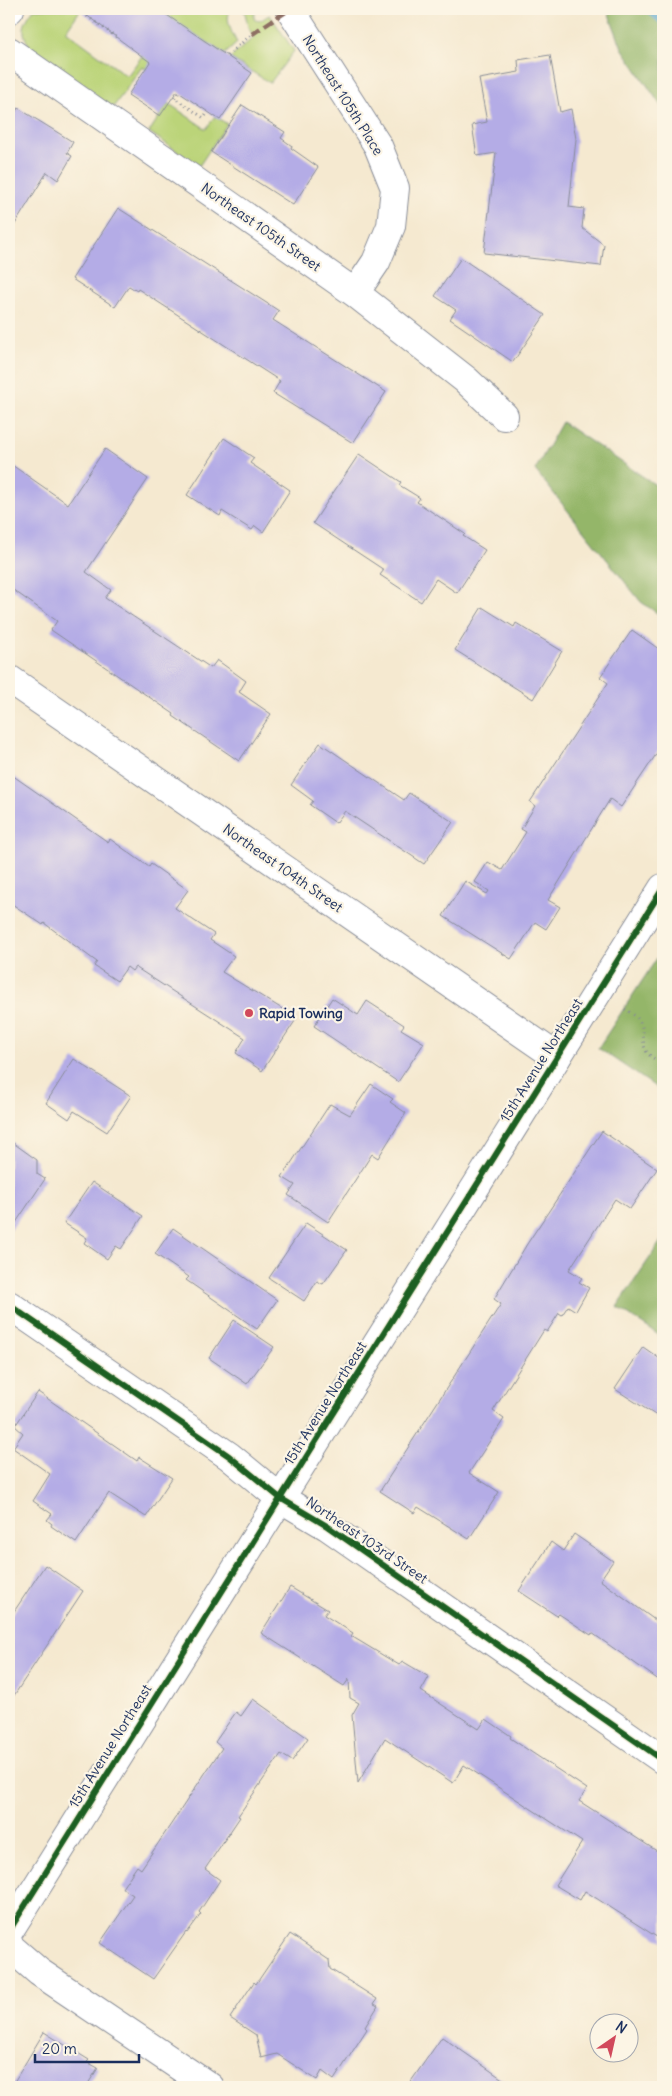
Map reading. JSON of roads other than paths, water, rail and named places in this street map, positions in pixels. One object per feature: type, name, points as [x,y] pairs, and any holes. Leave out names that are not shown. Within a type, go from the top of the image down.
[{"type":"street","name":"Northeast 105th Place","points":[[290,9],[378,146],[395,188],[391,226],[376,262],[355,293]]},
{"type":"street","name":"Northeast 105th Street","points":[[9,51],[355,293],[466,380],[504,416]]},
{"type":"street","name":"Northeast 104th Street","points":[[9,679],[558,1057]]},
{"type":"street","name":"15th Avenue Northeast","points":[[9,1931],[663,888]]},
{"type":"street","name":"Northeast 103rd Street","points":[[9,1305],[229,1456],[280,1498],[327,1526],[663,1760]]},
{"type":"street","points":[[9,1946],[40,1972],[210,2087]]},
{"type":"waterway","points":[[650,9],[663,20]]},
{"type":"place","name":"Rapid Towing","points":[[249,1013]]}]
